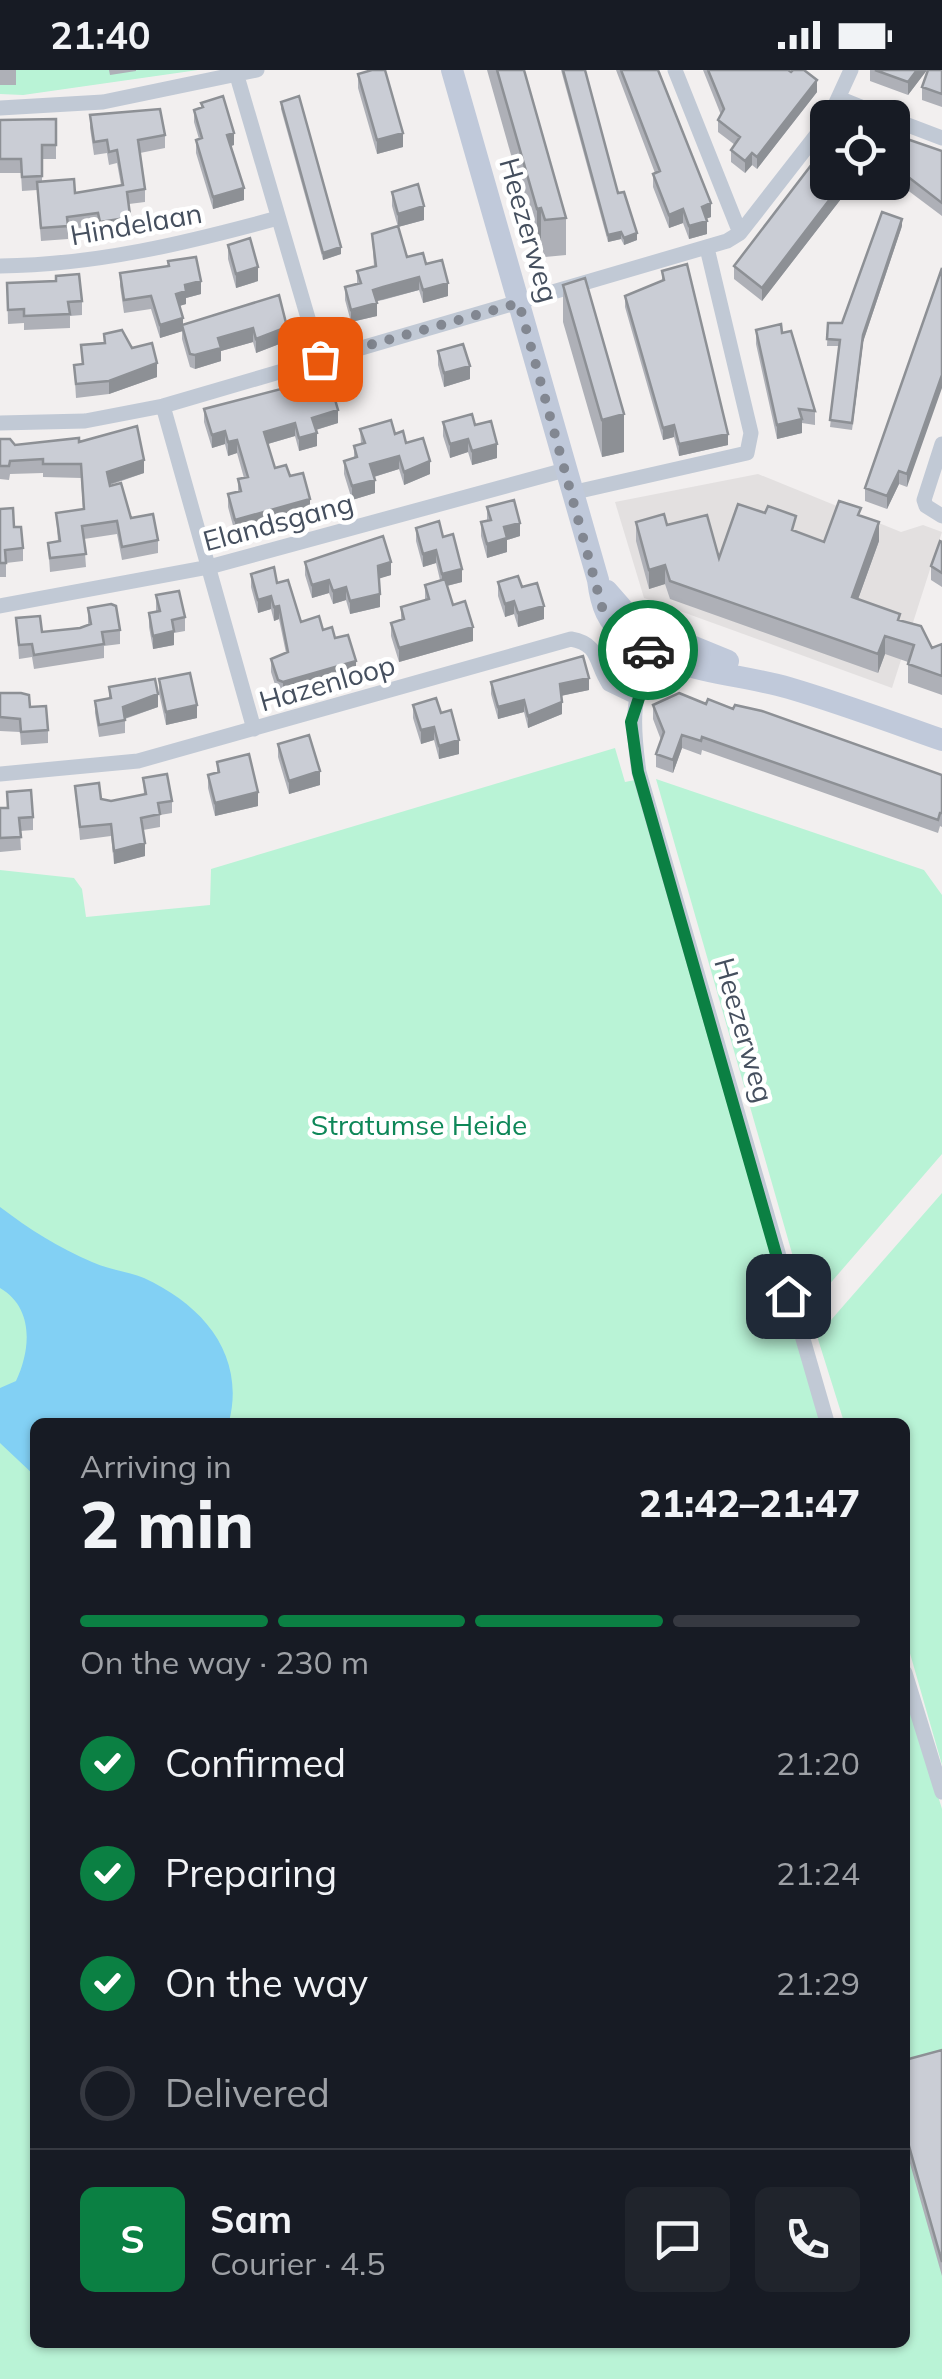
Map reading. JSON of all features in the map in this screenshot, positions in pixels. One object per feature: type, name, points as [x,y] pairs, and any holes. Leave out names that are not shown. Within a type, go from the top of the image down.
[{"type":"street","points":[[0,108],[104,102],[257,70]]},
{"type":"street","name":"Heezerweg","points":[[452,70],[598,580],[659,645],[636,697],[631,722],[638,772],[826,1418]]},
{"type":"street","points":[[676,70],[740,232]]},
{"type":"street","points":[[841,100],[851,70]]},
{"type":"street","points":[[237,76],[320,359]]},
{"type":"street","points":[[910,126],[942,138]]},
{"type":"street","points":[[0,423],[86,420],[163,406],[707,248],[740,232],[810,142]]},
{"type":"street","name":"Hindelaan","points":[[0,266],[102,260],[278,218]]},
{"type":"street","name":"Elandsgang","points":[[0,606],[210,567],[568,482],[747,453],[750,432],[707,248]]},
{"type":"street","points":[[163,406],[254,729]]},
{"type":"street","points":[[942,444],[927,485],[926,506],[942,516]]},
{"type":"street","name":"Hazenloop","points":[[0,774],[138,761],[571,639],[586,642],[609,684],[636,697]]},
{"type":"street","points":[[659,645],[757,672],[785,687],[942,740]]},
{"type":"street","points":[[910,1689],[942,1792]]},
{"type":"shaded area","points":[[758,474],[901,532],[923,525],[942,532],[892,688],[644,598],[615,502]]},
{"type":"green space","points":[[0,70],[198,70],[23,95],[0,94]]},
{"type":"green space","name":"Stratumse Heide","points":[[615,748],[625,782],[635,780],[823,1418],[30,1418],[30,2348],[910,2348],[910,1704],[942,1809],[942,2379],[0,2379],[0,870],[74,878],[82,889],[86,917],[210,905],[211,869]]},
{"type":"green space","points":[[656,779],[924,870],[942,895],[942,1154],[808,1309]]},
{"type":"green space","points":[[942,1193],[942,1765],[910,1653],[910,1418],[843,1418],[817,1336]]},
{"type":"water","points":[[0,1207],[68,1251],[98,1265],[144,1278],[185,1302],[215,1335],[225,1354],[233,1398],[230,1418],[30,1418],[30,1471],[0,1443],[0,1388],[16,1381],[25,1356],[26,1330],[19,1306],[0,1288]]},
{"type":"building","points":[[385,70],[403,133],[377,140],[358,74]]},
{"type":"building","points":[[497,70],[524,70],[566,218],[545,220],[541,208],[537,209]]},
{"type":"building","points":[[563,70],[585,70],[618,193],[624,192],[637,233],[624,238],[621,232],[608,235]]},
{"type":"building","points":[[621,70],[658,70],[711,203],[702,207],[707,221],[689,226],[683,209],[669,215],[653,174],[660,171]]},
{"type":"building","points":[[708,70],[804,70],[817,80],[757,157],[752,153],[745,161],[731,150],[740,137],[718,120],[724,109]]},
{"type":"building","points":[[875,70],[917,70],[908,82]]},
{"type":"building","points":[[928,70],[942,70],[942,94],[922,87]]},
{"type":"building","points":[[223,96],[234,133],[227,135],[244,188],[213,197],[196,140],[202,138],[194,110],[203,107],[201,103]]},
{"type":"building","points":[[299,96],[341,247],[323,253],[281,102]]},
{"type":"building","points":[[160,109],[165,135],[138,140],[145,189],[127,192],[130,215],[100,222],[98,213],[67,217],[68,226],[41,228],[37,182],[74,179],[75,193],[123,185],[117,150],[109,152],[107,140],[94,142],[90,115]]},
{"type":"building","points":[[56,119],[56,145],[42,145],[42,176],[22,177],[21,159],[0,159],[0,120]]},
{"type":"building","points":[[910,140],[942,151],[942,203],[910,178]]},
{"type":"building","points":[[810,167],[810,200],[829,200],[762,288],[734,266]]},
{"type":"building","points":[[418,184],[424,206],[398,214],[392,192]]},
{"type":"building","points":[[882,212],[902,219],[863,335],[852,423],[830,420],[840,340],[827,339],[828,323],[842,323]]},
{"type":"building","points":[[398,226],[407,257],[423,253],[426,264],[442,260],[448,283],[423,290],[419,277],[383,287],[373,290],[377,303],[351,310],[345,287],[361,283],[357,271],[376,266],[372,234]]},
{"type":"building","points":[[250,238],[258,267],[236,274],[228,245]]},
{"type":"building","points":[[196,257],[201,281],[185,285],[186,291],[176,294],[183,318],[160,325],[151,296],[124,300],[120,273],[169,266],[168,261]]},
{"type":"building","points":[[687,264],[728,434],[679,444],[674,425],[663,428],[625,296],[664,280],[662,271]]},
{"type":"building","points":[[942,268],[942,375],[907,474],[899,471],[887,496],[865,488]]},
{"type":"building","points":[[79,274],[82,301],[68,302],[70,314],[24,316],[24,309],[8,310],[7,283],[56,281],[56,276]]},
{"type":"building","points":[[585,278],[624,414],[602,420],[563,285]]},
{"type":"building","points":[[279,295],[287,327],[256,339],[253,328],[218,338],[221,348],[190,354],[182,325]]},
{"type":"building","points":[[781,324],[782,333],[791,331],[815,411],[799,409],[802,419],[777,425],[756,330]]},
{"type":"building","points":[[122,330],[132,348],[152,343],[157,363],[109,381],[76,384],[74,365],[83,364],[81,345],[105,343],[104,334]]},
{"type":"building","points":[[463,344],[470,366],[444,373],[438,351]]},
{"type":"building","points":[[358,369],[332,389],[338,410],[312,418],[317,433],[299,438],[295,423],[264,432],[275,468],[286,465],[290,476],[303,473],[310,499],[235,520],[228,494],[241,491],[238,479],[248,477],[237,440],[228,442],[225,431],[212,435],[204,409]]},
{"type":"building","points":[[472,414],[475,425],[491,421],[497,444],[472,451],[468,439],[450,444],[443,422]]},
{"type":"building","points":[[391,420],[395,434],[403,431],[406,443],[423,438],[430,461],[404,472],[399,456],[370,464],[375,480],[352,486],[344,461],[357,457],[354,446],[365,443],[360,429]]},
{"type":"building","points":[[137,426],[144,460],[107,472],[110,486],[121,483],[131,518],[153,514],[158,540],[122,547],[117,521],[82,526],[86,554],[50,558],[48,543],[60,541],[56,513],[84,509],[81,464],[43,464],[43,459],[10,461],[9,466],[0,466],[0,439],[10,439],[15,445],[79,438],[79,442]]},
{"type":"building","points":[[514,500],[520,523],[504,527],[507,538],[487,544],[481,522],[491,520],[487,507]]},
{"type":"building","points":[[839,501],[861,508],[858,515],[879,522],[852,597],[900,614],[898,620],[921,626],[932,648],[942,644],[942,676],[908,664],[914,645],[885,636],[878,654],[670,581],[665,565],[649,570],[636,522],[664,514],[667,525],[707,515],[719,558],[738,504],[765,513],[768,506],[796,516],[792,530],[824,542]]},
{"type":"building","points":[[13,508],[14,527],[21,527],[23,548],[5,550],[6,563],[0,563],[0,509]]},
{"type":"building","points":[[439,521],[443,537],[453,534],[462,569],[442,574],[436,550],[423,554],[416,528]]},
{"type":"building","points":[[383,536],[391,562],[378,566],[380,594],[350,601],[346,587],[333,591],[329,580],[312,585],[305,562]]},
{"type":"building","points":[[942,542],[942,573],[931,566]]},
{"type":"building","points":[[274,567],[277,583],[288,580],[301,622],[319,616],[323,630],[332,627],[335,638],[348,635],[356,661],[283,682],[278,680],[271,659],[288,652],[279,606],[274,607],[271,596],[258,600],[251,574]]},
{"type":"building","points":[[518,576],[522,587],[537,583],[544,606],[518,613],[514,601],[505,604],[498,582]]},
{"type":"building","points":[[445,579],[453,605],[465,601],[473,627],[399,648],[391,623],[404,619],[401,607],[429,599],[425,585]]},
{"type":"building","points":[[179,591],[185,617],[172,620],[174,631],[153,636],[149,613],[160,611],[156,595]]},
{"type":"building","points":[[116,606],[120,630],[102,632],[104,644],[34,655],[32,644],[19,645],[16,618],[40,616],[42,632],[80,628],[91,624],[88,608]]},
{"type":"building","points":[[583,656],[589,678],[560,684],[562,702],[528,716],[524,700],[498,707],[491,682]]},
{"type":"building","points":[[190,673],[197,705],[166,712],[159,679]]},
{"type":"building","points":[[155,679],[158,694],[123,707],[125,720],[99,725],[95,701],[111,698],[109,687]]},
{"type":"building","points":[[0,693],[29,695],[30,707],[46,706],[48,730],[21,732],[20,719],[0,717]]},
{"type":"building","points":[[679,693],[706,704],[708,699],[733,709],[735,705],[762,711],[942,775],[942,813],[938,820],[702,737],[701,741],[682,735],[673,760],[656,754],[664,732],[653,705]]},
{"type":"building","points":[[436,698],[441,713],[451,710],[459,740],[439,746],[434,727],[421,730],[413,705]]},
{"type":"building","points":[[309,735],[320,771],[289,781],[278,744]]},
{"type":"building","points":[[249,754],[258,792],[215,803],[208,775],[219,772],[217,762]]},
{"type":"building","points":[[167,774],[172,801],[158,803],[160,814],[141,818],[145,843],[114,851],[111,824],[80,827],[75,786],[99,783],[101,799],[111,801],[146,794],[143,778]]},
{"type":"building","points":[[31,790],[33,817],[19,818],[21,837],[0,838],[0,808],[8,808],[7,792]]},
{"type":"building","points":[[942,2050],[942,2262],[910,2150],[910,2059]]},
{"type":"way so far","points":[[320,359],[519,303],[598,580],[602,607],[620,632],[648,650]]},
{"type":"route","points":[[648,650],[654,653],[644,672],[631,722],[638,772],[788,1296]]}]
